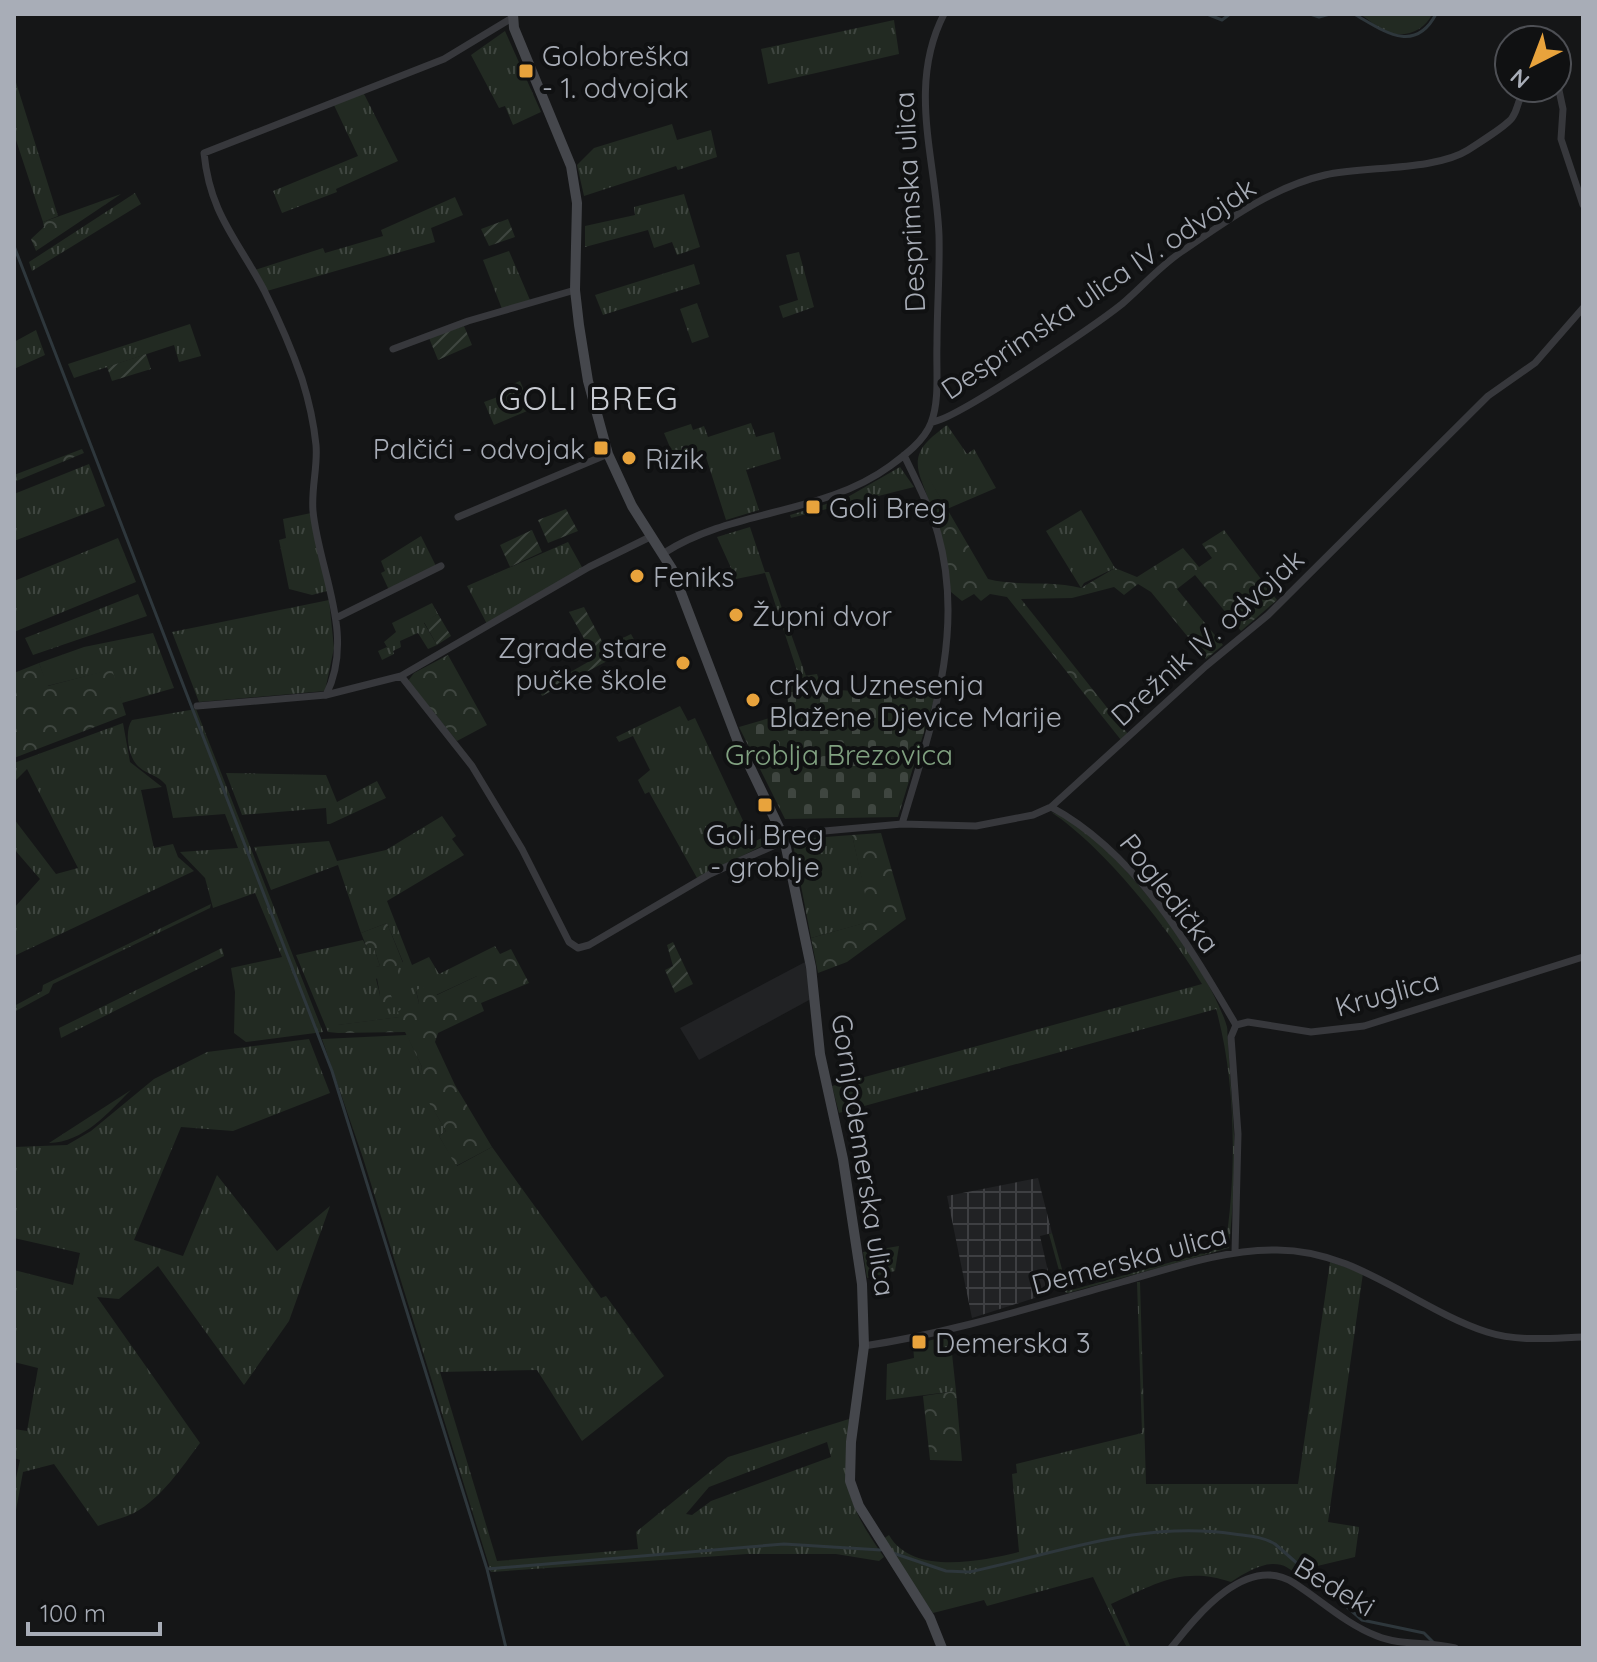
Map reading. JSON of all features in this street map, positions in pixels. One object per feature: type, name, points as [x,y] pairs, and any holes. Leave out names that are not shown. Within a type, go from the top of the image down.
[{"type":"street","name":"Desprimska ulica","points":[[932,422],[939,234],[923,103],[933,43],[944,14]]},
{"type":"street","points":[[326,695],[336,669],[336,618],[313,512],[316,445],[302,381],[265,293],[216,211],[207,182],[204,153],[444,59],[513,16]]},
{"type":"street","name":"Gornjodemerska ulica","points":[[513,16],[571,166],[577,203],[575,290],[584,359],[608,454],[626,495],[664,553],[738,742],[784,838],[811,967],[820,1054],[858,1248],[864,1346],[851,1442],[850,1481],[859,1506],[888,1557],[930,1618],[942,1648]]},
{"type":"street","name":"Desprimska ulica IV. odvojak","points":[[932,422],[956,414],[1075,337],[1123,303],[1149,275],[1173,257],[1283,189],[1333,173],[1444,158],[1474,146],[1511,120],[1516,104]]},
{"type":"street","points":[[1562,104],[1561,139],[1583,205]]},
{"type":"street","points":[[393,349],[468,321],[575,290]]},
{"type":"street","name":"Drežnik IV. odvojak","points":[[401,676],[472,766],[574,946],[589,945],[692,884],[784,838],[802,833],[902,824],[1004,822],[1051,807],[1206,666],[1268,615],[1488,396],[1535,363],[1583,308]]},
{"type":"street","points":[[664,553],[691,537],[841,493],[870,479],[904,455],[924,436],[932,422]]},
{"type":"street","points":[[458,517],[608,454]]},
{"type":"street","points":[[902,824],[939,700],[948,640],[946,578],[940,545],[924,497],[904,455]]},
{"type":"street","points":[[197,706],[326,695],[401,676],[589,567],[652,536]]},
{"type":"street","points":[[336,618],[441,566]]},
{"type":"street","name":"Pogledička","points":[[1051,807],[1097,837],[1133,875],[1188,946],[1236,1025]]},
{"type":"street","name":"Kruglica","points":[[1236,1025],[1248,1022],[1311,1032],[1364,1026],[1583,957]]},
{"type":"street","points":[[1235,1252],[1238,1134],[1231,1046],[1236,1025]]},
{"type":"street","name":"Demerska ulica","points":[[864,1346],[940,1332],[1235,1252],[1297,1252],[1367,1270],[1455,1319],[1511,1338],[1583,1337]]},
{"type":"street","name":"Bedeki","points":[[1171,1648],[1232,1587],[1259,1574],[1292,1582],[1347,1621],[1380,1637],[1455,1648]]},
{"type":"shaded area","points":[[805,962],[811,999],[699,1060],[680,1028]]},
{"type":"shaded area","points":[[1038,1178],[1052,1233],[1040,1236],[1050,1280],[1047,1294],[972,1318],[947,1196]]},
{"type":"green space","points":[[1359,14],[1432,14],[1417,30],[1395,34]]},
{"type":"green space","points":[[894,20],[899,54],[768,84],[761,49]]},
{"type":"green space","points":[[505,31],[541,112],[513,125],[505,106],[499,108],[471,55]]},
{"type":"green space","points":[[14,76],[58,216],[43,222],[14,134]]},
{"type":"green space","points":[[363,92],[398,161],[336,189],[337,192],[282,213],[273,191],[358,156],[333,103]]},
{"type":"green space","points":[[672,124],[677,140],[711,130],[717,157],[678,170],[676,166],[584,196],[577,165],[594,148]]},
{"type":"green space","points":[[135,193],[141,204],[32,271],[29,262]]},
{"type":"green space","points":[[121,194],[36,251],[31,239],[44,227],[43,222]]},
{"type":"green space","points":[[684,194],[700,247],[677,255],[672,242],[654,248],[648,230],[585,247],[585,226],[635,215],[634,207]]},
{"type":"green space","points":[[455,197],[463,215],[431,228],[435,242],[267,291],[255,270],[323,248],[325,253],[383,236],[381,230]]},
{"type":"green space","points":[[508,219],[515,237],[489,246],[481,229]]},
{"type":"green space","points":[[509,251],[530,300],[502,309],[483,260]]},
{"type":"green space","points":[[799,252],[814,307],[783,318],[779,306],[798,300],[786,255]]},
{"type":"green space","points":[[694,264],[700,284],[603,315],[595,295]]},
{"type":"green space","points":[[697,303],[709,337],[692,343],[680,309]]},
{"type":"green space","points":[[190,324],[201,356],[179,362],[174,345],[74,378],[68,364]]},
{"type":"green space","points":[[464,326],[472,345],[438,360],[429,338]]},
{"type":"green space","points":[[36,330],[45,355],[14,369],[14,342]]},
{"type":"green space","points":[[146,354],[151,369],[112,381],[107,367]]},
{"type":"green space","points":[[520,381],[532,409],[494,425],[484,402],[503,395],[501,389]]},
{"type":"green space","points":[[751,423],[756,437],[774,432],[781,459],[746,470],[759,510],[726,520],[705,454],[677,464],[664,433],[691,424],[693,430],[704,426],[708,437]]},
{"type":"green space","points":[[947,425],[967,454],[974,449],[996,488],[947,509],[929,479],[922,482],[918,463],[926,443]]},
{"type":"green space","points":[[82,449],[84,453],[14,482],[14,475]]},
{"type":"green space","points":[[89,464],[105,506],[14,541],[14,494]]},
{"type":"green space","points":[[900,467],[914,487],[791,518],[790,515],[846,498]]},
{"type":"green space","points":[[929,478],[988,579],[1081,588],[1115,568],[1137,577],[1183,548],[1199,567],[1212,558],[1202,544],[1224,530],[1277,600],[1241,631],[1195,575],[1177,589],[1223,645],[1206,659],[1151,592],[1138,584],[1124,595],[1114,587],[1072,598],[1021,599],[1128,734],[1121,740],[1007,597],[990,594],[981,601],[974,594],[962,601],[951,592],[940,531],[922,482]]},
{"type":"green space","points":[[566,509],[578,531],[548,543],[538,520]]},
{"type":"green space","points":[[1081,510],[1115,568],[1084,583],[1081,588],[1046,531]]},
{"type":"green space","points":[[311,513],[327,591],[312,595],[289,589],[279,540],[286,538],[283,519]]},
{"type":"green space","points":[[750,527],[806,676],[799,677],[765,573],[736,579],[717,537]]},
{"type":"green space","points":[[532,530],[542,552],[510,567],[500,545]]},
{"type":"green space","points":[[421,536],[436,566],[389,590],[381,573],[385,571],[381,561]]},
{"type":"green space","points":[[118,538],[136,582],[14,632],[14,581]]},
{"type":"green space","points":[[568,542],[583,569],[487,624],[467,586]]},
{"type":"green space","points":[[138,594],[147,616],[33,655],[25,638]]},
{"type":"green space","points":[[329,600],[334,648],[325,691],[199,702],[172,632]]},
{"type":"green space","points":[[432,603],[438,614],[424,623],[437,645],[428,649],[418,633],[400,641],[401,647],[382,660],[378,651],[387,647],[384,642],[396,632],[392,623]]},
{"type":"green space","points":[[584,607],[605,647],[631,634],[637,645],[542,696],[539,690],[595,658],[569,612]]},
{"type":"green space","points":[[438,614],[451,636],[437,645],[424,622]]},
{"type":"green space","points":[[153,633],[174,688],[122,703],[111,670],[47,686],[39,663],[84,647]]},
{"type":"green space","points":[[448,655],[487,725],[457,741],[408,681],[414,673]]},
{"type":"green space","points":[[39,663],[48,686],[112,669],[126,715],[14,758],[14,673]]},
{"type":"green space","name":"Groblja Brezovica","points":[[817,674],[822,689],[935,696],[898,817],[785,819],[739,727],[790,712],[783,679]]},
{"type":"green space","points":[[680,706],[688,721],[695,718],[753,842],[774,833],[776,839],[697,878],[649,792],[645,794],[638,780],[650,770],[633,736],[619,742],[616,737]]},
{"type":"green space","points":[[196,709],[323,1032],[246,1042],[234,1033],[235,992],[231,968],[282,957],[255,893],[213,908],[205,878],[180,852],[238,848],[225,814],[173,818],[166,785],[135,763],[128,744],[132,720]]},
{"type":"green space","points":[[123,723],[130,762],[162,787],[141,790],[154,848],[173,844],[178,857],[194,871],[14,956],[14,908],[40,879],[14,849],[14,819],[56,874],[78,868],[27,769],[14,782],[14,763]]},
{"type":"green space","points":[[226,773],[326,775],[337,802],[377,781],[386,798],[330,824],[327,824],[326,808],[242,815]]},
{"type":"green space","points":[[1051,812],[1075,824],[1128,873],[1180,938],[1217,1002],[1227,1027],[1236,1167],[1229,1248],[1068,1293],[1065,1292],[1049,1234],[1052,1233],[1068,1291],[1225,1247],[1233,1159],[1231,1097],[1216,1009],[839,1113],[832,1086],[1202,984],[1154,915],[1114,868]]},
{"type":"green space","points":[[442,816],[456,836],[452,839],[464,855],[387,901],[412,965],[429,957],[439,974],[477,955],[477,976],[436,995],[416,991],[419,1003],[400,1017],[338,1025],[338,1033],[328,1032],[296,955],[363,940],[367,948],[374,948],[380,966],[376,967],[379,977],[376,979],[380,995],[371,1012],[396,966],[403,962],[387,923],[361,933],[338,865],[271,890],[254,847],[329,841],[337,861],[386,850]]},
{"type":"green space","points":[[881,833],[906,919],[847,962],[818,973],[811,938],[871,921],[852,835]]},
{"type":"green space","points":[[852,835],[872,921],[811,938],[793,844],[799,839]]},
{"type":"green space","points":[[211,904],[210,908],[53,984],[49,993],[14,1012],[14,1006],[42,991],[43,985]]},
{"type":"green space","points":[[387,923],[403,963],[396,966],[401,981],[387,986],[396,1007],[371,1012],[369,1007],[380,995],[375,967],[380,966],[374,948],[367,948],[361,933]]},
{"type":"green space","points":[[673,942],[693,984],[675,993],[665,970],[673,966],[667,945]]},
{"type":"green space","points":[[495,946],[500,954],[511,949],[529,983],[481,1003],[484,1011],[438,1033],[435,1042],[455,1085],[492,1147],[456,1166],[439,1136],[446,1131],[418,1084],[422,1067],[405,1032],[338,1033],[337,1025],[399,1017],[398,1011],[419,1003],[416,990],[432,984],[437,995],[477,976],[477,955]]},
{"type":"green space","points":[[222,948],[224,956],[61,1038],[59,1028]]},
{"type":"green space","points":[[407,1035],[422,1067],[419,1084],[446,1131],[439,1136],[457,1166],[492,1147],[601,1298],[606,1296],[664,1376],[582,1441],[537,1370],[440,1372],[497,1561],[638,1549],[636,1532],[728,1457],[849,1419],[846,1461],[850,1492],[861,1521],[884,1557],[879,1561],[836,1554],[747,1554],[491,1572],[363,1158],[322,1039]],"holes":[[[827,1442],[831,1457],[711,1501],[692,1515],[686,1514],[709,1487]]]},
{"type":"green space","points":[[309,1039],[330,1093],[233,1131],[181,1127],[134,1240],[183,1256],[217,1175],[277,1251],[330,1206],[289,1321],[244,1385],[158,1266],[119,1299],[97,1297],[200,1443],[154,1499],[134,1513],[98,1526],[54,1464],[23,1472],[14,1521],[14,1487],[20,1460],[14,1458],[14,1429],[27,1431],[38,1368],[14,1362],[14,1270],[73,1285],[80,1253],[14,1238],[14,1147],[67,1145],[91,1131],[154,1079],[207,1052]]},
{"type":"green space","points":[[131,1090],[84,1132],[73,1138],[49,1143]]},
{"type":"green space","points":[[899,1246],[895,1271],[867,1278],[863,1252]]},
{"type":"green space","points":[[1330,1262],[1363,1273],[1328,1522],[1359,1527],[1355,1557],[1313,1567],[1299,1579],[1292,1571],[1276,1564],[1258,1567],[1231,1582],[1198,1576],[1156,1584],[1111,1604],[1131,1648],[1127,1648],[1093,1577],[987,1606],[984,1600],[933,1613],[883,1539],[889,1535],[900,1548],[930,1561],[968,1561],[1019,1552],[1012,1474],[1017,1473],[1016,1464],[1142,1433],[1137,1282],[1140,1282],[1146,1484],[1298,1484]]},
{"type":"green space","points":[[950,1335],[956,1391],[886,1400],[887,1364],[914,1358],[913,1345]]},
{"type":"green space","points":[[956,1391],[962,1461],[930,1460],[923,1396]]},
{"type":"waterway","points":[[1207,14],[1222,20],[1230,14]]},
{"type":"waterway","points":[[1310,14],[1319,17],[1330,14]]},
{"type":"waterway","points":[[1354,14],[1386,32],[1408,36],[1418,34],[1427,27],[1436,14]]},
{"type":"waterway","points":[[14,246],[332,1071],[487,1569],[506,1648]]},
{"type":"waterway","points":[[893,1553],[946,1571],[969,1572],[1133,1535],[1200,1531],[1255,1537],[1275,1544],[1362,1620],[1424,1633],[1433,1642]]},
{"type":"waterway","points":[[487,1569],[784,1544],[881,1550]]},
{"type":"place","name":"Golobreška - 1. odvojak","points":[[526,71]]},
{"type":"place","name":"Palčići - odvojak","points":[[601,448]]},
{"type":"place","name":"Rizik","points":[[629,458]]},
{"type":"place","name":"Goli Breg","points":[[813,507]]},
{"type":"place","name":"Feniks","points":[[637,576]]},
{"type":"place","name":"Župni dvor","points":[[736,615]]},
{"type":"place","name":"Zgrade stare pučke škole","points":[[683,663]]},
{"type":"place","name":"crkva Uznesenja Blažene Djevice Marije","points":[[753,700]]},
{"type":"place","name":"Goli Breg - groblje","points":[[765,805]]},
{"type":"place","name":"Demerska 3","points":[[919,1342]]},
{"type":"district","name":"GOLI BREG","points":[[589,398]]}]
